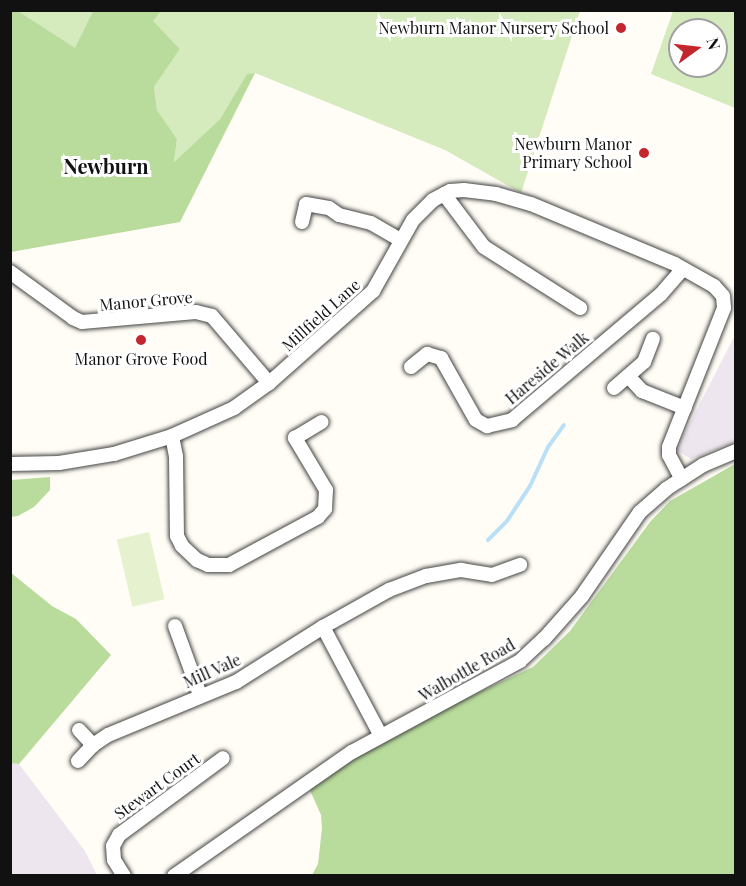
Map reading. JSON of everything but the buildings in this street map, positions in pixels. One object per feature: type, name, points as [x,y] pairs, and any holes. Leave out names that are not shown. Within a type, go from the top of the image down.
[{"type":"street","points":[[580,308],[484,247],[444,194],[464,190],[496,194],[531,204],[682,268],[714,286],[723,296],[724,308],[669,447],[669,455],[682,479]]},
{"type":"street","name":"Millfield Lane","points":[[10,464],[88,459],[172,436],[234,408],[268,383],[373,291],[413,220],[444,194]]},
{"type":"street","points":[[302,222],[306,204],[329,208],[339,215],[370,223],[400,240]]},
{"type":"street","name":"Hareside Walk","points":[[411,366],[427,354],[441,358],[476,420],[487,426],[512,420],[661,294],[682,268]]},
{"type":"street","name":"Manor Grove","points":[[10,272],[73,318],[82,322],[196,312],[212,316],[268,383]]},
{"type":"street","points":[[614,388],[644,362],[654,339]]},
{"type":"street","points":[[628,376],[642,391],[685,408]]},
{"type":"street","points":[[172,436],[176,456],[177,536],[182,546],[197,560],[208,565],[229,565],[318,517],[325,509],[326,490],[295,438],[322,422]]},
{"type":"street","name":"Walbottle Road","points":[[174,876],[343,758],[531,652],[582,596],[640,512],[703,465],[735,451]]},
{"type":"street","name":"Mill Vale","points":[[78,761],[93,745],[108,735],[236,682],[323,627],[389,590],[426,576],[461,570],[492,574],[520,565]]},
{"type":"street","points":[[176,626],[200,695]]},
{"type":"street","points":[[323,627],[381,736]]},
{"type":"street","points":[[79,730],[93,745]]},
{"type":"street","name":"Stewart Court","points":[[124,876],[114,860],[113,846],[118,835],[223,758]]},
{"type":"shaded area","points":[[735,335],[735,442],[691,459],[676,450]]},
{"type":"shaded area","points":[[10,763],[19,764],[85,851],[97,875],[11,875]]},
{"type":"green space","points":[[11,10],[18,11],[75,48],[93,11],[161,11],[153,21],[180,49],[154,87],[157,110],[177,139],[174,162],[220,119],[247,74],[255,73],[180,222],[11,252]]},
{"type":"green space","points":[[161,10],[580,11],[521,193],[445,150],[255,73],[247,75],[220,119],[174,162],[177,139],[157,110],[154,87],[180,49],[152,21]]},
{"type":"green space","points":[[18,11],[93,11],[75,49]]},
{"type":"green space","points":[[673,11],[735,11],[735,108],[651,74],[668,25],[668,78],[728,78],[728,18],[671,18]]},
{"type":"green space","points":[[735,464],[735,875],[312,875],[318,864],[322,828],[321,815],[309,788],[407,726],[533,667],[570,631],[650,522],[670,501]]},
{"type":"green space","points":[[50,477],[50,490],[34,507],[18,516],[11,517],[11,480]]},
{"type":"green space","points":[[149,532],[165,599],[132,607],[117,539]]},
{"type":"green space","points":[[10,572],[52,606],[76,619],[111,655],[19,764],[10,763]]},
{"type":"waterway","points":[[488,540],[507,521],[530,486],[548,447],[564,425]]},
{"type":"place","name":"Newburn Manor Nursery School","points":[[621,28]]},
{"type":"place","name":"Newburn Manor Primary School","points":[[644,153]]},
{"type":"place","name":"Manor Grove Food","points":[[141,340]]},
{"type":"district","name":"Newburn","points":[[106,165]]}]
